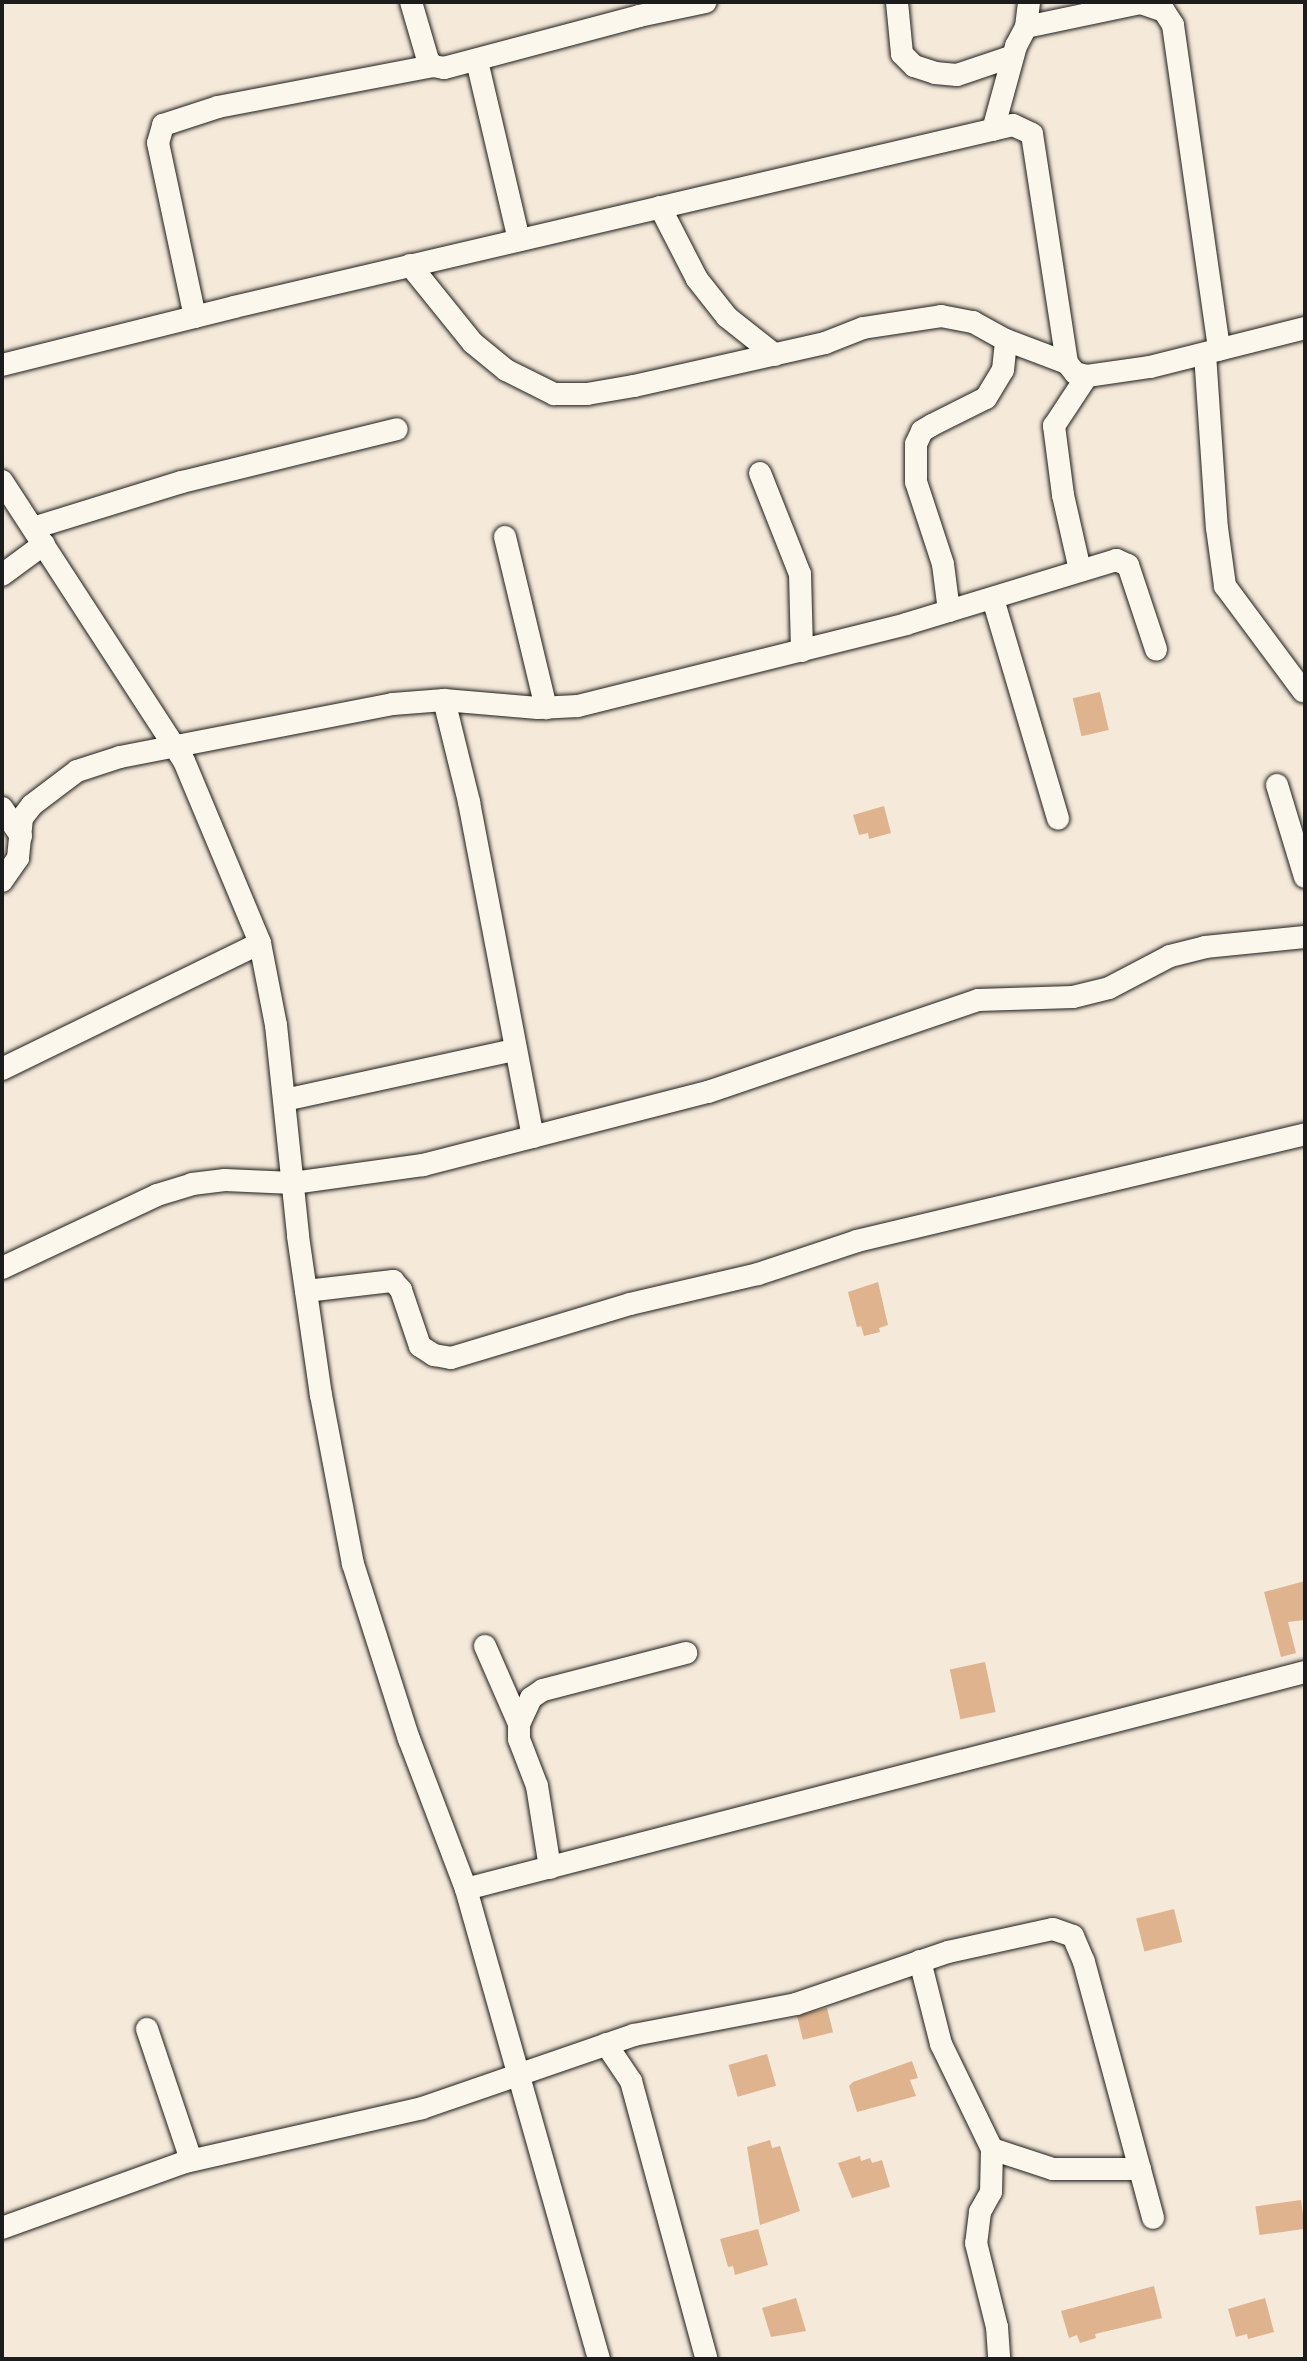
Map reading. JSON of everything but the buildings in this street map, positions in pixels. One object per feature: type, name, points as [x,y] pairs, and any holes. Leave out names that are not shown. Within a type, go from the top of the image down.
[{"type":"street","points":[[411,2],[428,60],[433,66]]},
{"type":"street","points":[[195,317],[158,143],[163,125],[218,107],[433,66],[444,68],[477,61],[510,49],[706,2]]},
{"type":"street","points":[[897,2],[902,54],[914,66],[935,73],[957,75],[1013,56]]},
{"type":"street","points":[[993,130],[1013,56],[1026,27],[1029,2]]},
{"type":"street","points":[[1026,27],[1141,3],[1164,11],[1173,25],[1212,352],[1217,528],[1225,586],[1303,691]]},
{"type":"street","points":[[477,61],[519,240]]},
{"type":"street","points":[[2,365],[410,265],[1013,125],[1032,134],[1067,363],[1075,373],[1087,376],[1150,367],[1305,328]]},
{"type":"street","points":[[660,207],[697,279],[727,317],[775,355]]},
{"type":"street","points":[[410,265],[473,343],[506,370],[554,394],[603,392],[825,343],[863,328],[941,316],[973,322],[1006,340],[1067,363]]},
{"type":"street","points":[[949,611],[943,564],[916,482],[916,444],[922,431],[986,398],[1003,370],[1006,340]]},
{"type":"street","points":[[1080,570],[1063,495],[1054,426],[1087,376]]},
{"type":"street","points":[[2,575],[38,536],[182,482],[397,429]]},
{"type":"street","points":[[760,473],[800,574],[802,651]]},
{"type":"street","points":[[2,481],[176,747],[260,943],[276,1025],[306,1291],[353,1564],[409,1739],[466,1889],[599,2359]]},
{"type":"street","points":[[505,537],[546,708]]},
{"type":"street","points":[[2,881],[18,858],[22,818],[32,805],[77,771],[120,757],[393,704],[444,700],[546,708],[578,706],[802,651],[993,599],[1116,560],[1128,565],[1156,649]]},
{"type":"street","points":[[993,599],[1058,819]]},
{"type":"street","points":[[444,700],[469,802],[533,1137]]},
{"type":"street","points":[[1277,785],[1305,877]]},
{"type":"street","points":[[2,808],[21,836]]},
{"type":"street","points":[[2,1268],[157,1195],[192,1184],[225,1180],[293,1183],[423,1165],[708,1092],[978,1000],[1073,997],[1109,988],[1170,956],[1205,947],[1305,937]]},
{"type":"street","points":[[2,1069],[260,943]]},
{"type":"street","points":[[285,1100],[514,1050]]},
{"type":"street","points":[[306,1291],[393,1281],[401,1290],[420,1346],[434,1355],[451,1358],[630,1304],[758,1274],[857,1241],[1305,1134]]},
{"type":"street","points":[[485,1646],[519,1724],[521,1748],[539,1795],[550,1868]]},
{"type":"street","points":[[519,1724],[531,1698],[543,1690],[686,1653]]},
{"type":"street","points":[[466,1889],[1305,1672]]},
{"type":"street","points":[[2,2228],[191,2160],[422,2108],[634,2035],[796,2004],[920,1961],[1053,1929],[1073,1936],[1084,1962],[1153,2218]]},
{"type":"street","points":[[920,1961],[941,2044],[992,2149],[991,2192],[980,2212],[976,2243],[997,2327],[999,2359]]},
{"type":"street","points":[[147,2029],[191,2160]]},
{"type":"street","points":[[606,2044],[631,2081],[706,2358]]},
{"type":"street","points":[[992,2149],[1053,2169],[1140,2169]]}]
